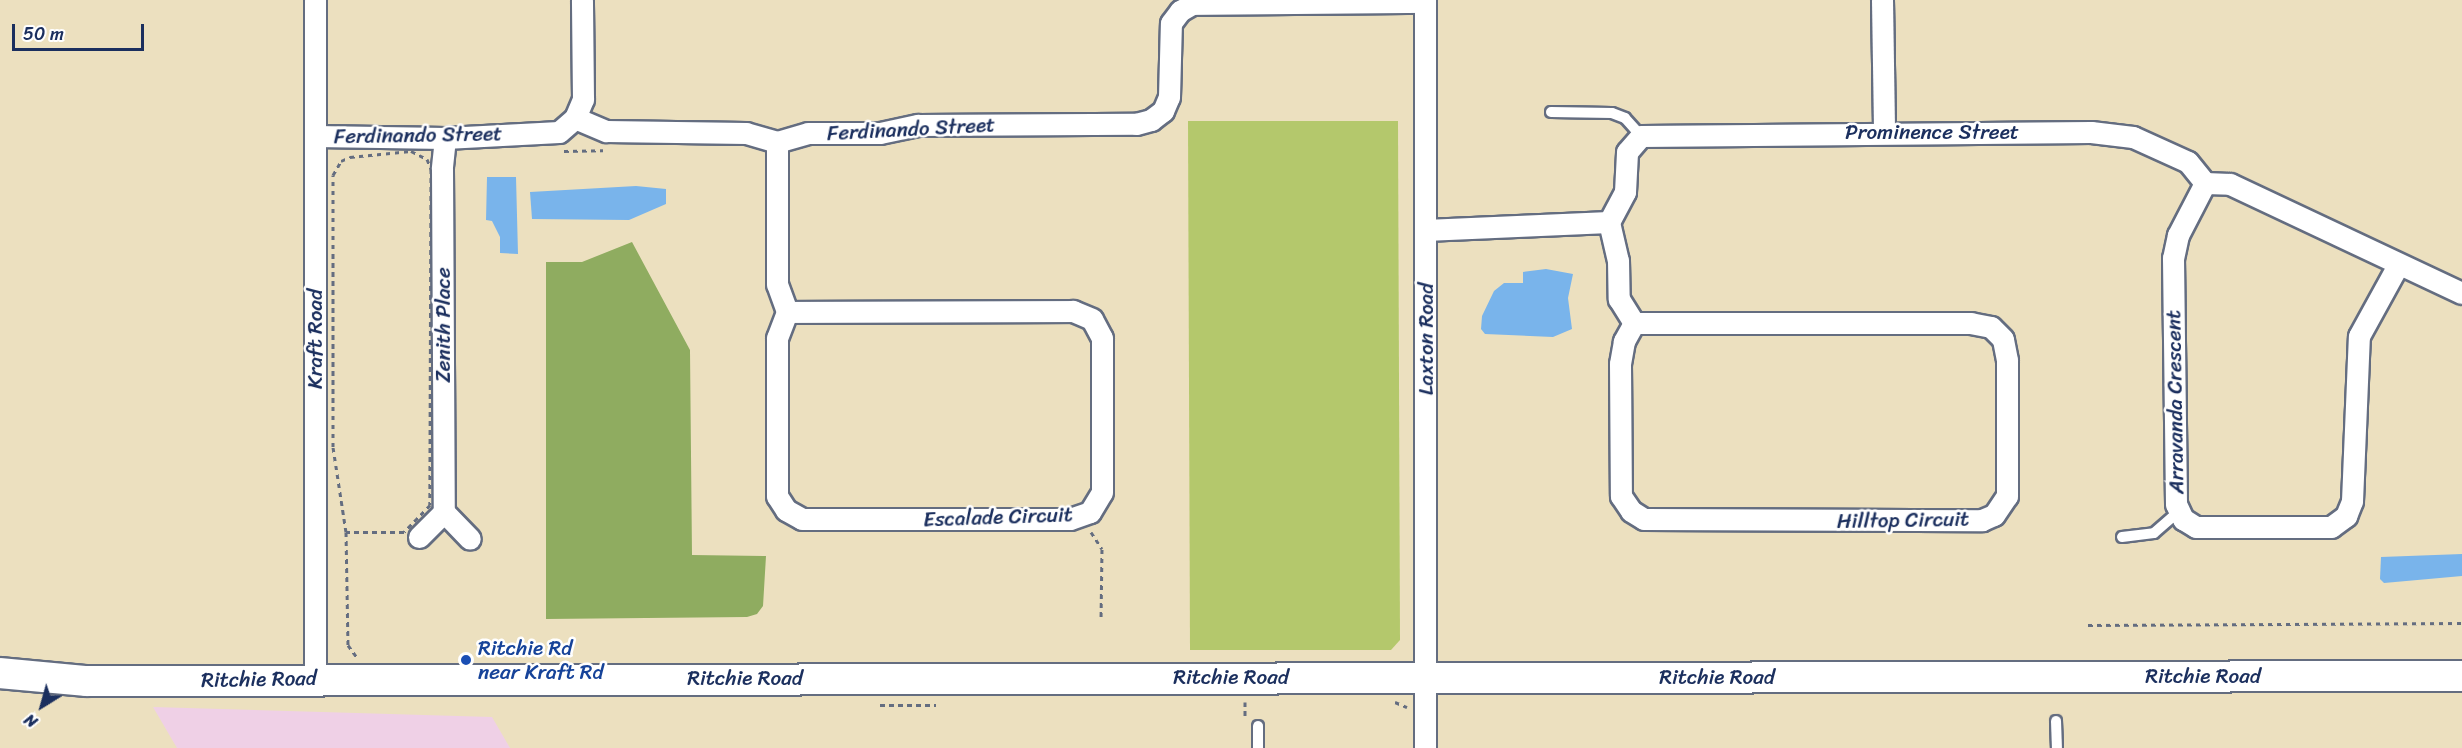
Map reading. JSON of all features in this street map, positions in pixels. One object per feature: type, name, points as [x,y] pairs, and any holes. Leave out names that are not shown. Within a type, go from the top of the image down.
[{"type":"street","name":"Kraft Road","points":[[315,0],[315,678]]},
{"type":"street","points":[[582,0],[583,99],[575,118],[606,131],[746,133],[777,142],[777,284],[787,312]]},
{"type":"street","points":[[1882,0],[1884,131]]},
{"type":"street","name":"Ferdinando Street","points":[[777,142],[808,133],[880,133],[918,125],[1136,124],[1151,120],[1163,111],[1169,97],[1171,23],[1185,3],[1425,1]]},
{"type":"street","name":"Laxton Road","points":[[1425,1],[1427,642],[1423,677],[1425,748]]},
{"type":"street","name":"Ferdinando Street","points":[[315,136],[445,138],[559,132],[575,118]]},
{"type":"street","name":"Prominence Street","points":[[1641,136],[1884,131],[2091,132],[2133,137],[2188,162],[2205,183]]},
{"type":"street","points":[[1634,323],[1619,299],[1618,260],[1609,222],[1625,192],[1627,152],[1641,136]]},
{"type":"street","name":"Zenith Place","points":[[444,512],[445,138]]},
{"type":"street","points":[[2205,183],[2230,184],[2398,265],[2462,293]]},
{"type":"street","name":"Arravanda Crescent","points":[[2205,183],[2178,235],[2173,258],[2178,512],[2196,527],[2331,527],[2346,516],[2352,501],[2359,336],[2398,265]]},
{"type":"street","points":[[1425,230],[1609,222]]},
{"type":"street","name":"Escalade Circuit","points":[[1073,311],[1092,319],[1102,338],[1102,492],[1089,512],[1070,519],[802,519],[788,512],[777,496],[777,338],[787,312],[1073,311]]},
{"type":"street","name":"Hilltop Circuit","points":[[1634,323],[1971,323],[1991,327],[2003,339],[2007,360],[2007,496],[1994,515],[1982,519],[1644,519],[1630,511],[1621,496],[1620,364],[1624,341],[1634,323]]},
{"type":"street","points":[[419,537],[444,512],[470,539]]},
{"type":"street","name":"Ritchie Road","points":[[0,673],[86,681],[315,678],[2462,676]]},
{"type":"lane","points":[[1551,112],[1612,113],[1625,118],[1641,136]]},
{"type":"lane","points":[[2122,537],[2154,533],[2178,512]]},
{"type":"lane","points":[[2056,721],[2057,748]]},
{"type":"lane","points":[[1258,726],[1258,748]]},
{"type":"path","points":[[346,532],[404,532],[430,505],[431,169],[427,159],[411,151],[350,157],[341,161],[333,175],[333,447],[346,532],[348,645],[350,652],[363,656]]},
{"type":"path","points":[[1097,522],[1088,529],[1102,549],[1101,618]]},
{"type":"path","points":[[2088,626],[2462,623]]},
{"type":"shaded area","points":[[153,707],[492,717],[510,748],[177,748]]},
{"type":"green space","points":[[1188,121],[1398,121],[1400,640],[1391,650],[1190,650]]},
{"type":"green space","points":[[632,242],[690,350],[692,555],[766,556],[763,606],[757,614],[747,617],[546,619],[546,262],[582,262]]},
{"type":"water","points":[[487,177],[516,177],[518,254],[500,253],[500,237],[492,221],[486,220]]},
{"type":"water","points":[[636,186],[666,189],[666,204],[629,220],[532,219],[530,192]]},
{"type":"water","points":[[1546,269],[1573,274],[1568,298],[1572,329],[1553,337],[1485,334],[1481,329],[1482,316],[1494,291],[1504,283],[1523,283],[1523,272]]},
{"type":"water","points":[[2462,554],[2462,576],[2384,583],[2380,579],[2381,557]]},
{"type":"place","name":"Ritchie Rd near Kraft Rd","points":[[466,660]]}]
